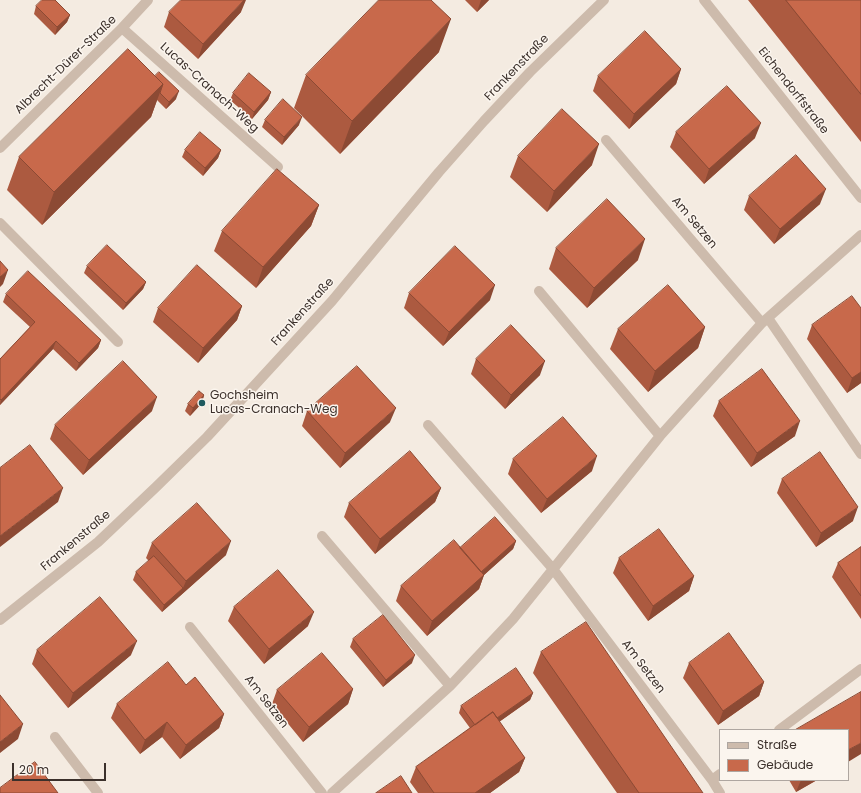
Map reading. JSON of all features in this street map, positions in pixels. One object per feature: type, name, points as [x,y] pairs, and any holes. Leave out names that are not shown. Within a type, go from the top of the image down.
[{"type":"street","name":"Albrecht-Dürer-Straße","points":[[0,148],[122,28],[148,0]]},
{"type":"street","name":"Frankenstraße","points":[[0,620],[98,542],[207,437],[332,301],[439,172],[489,116],[530,72],[604,0]]},
{"type":"street","name":"Eichendorffstraße","points":[[704,0],[861,198]]},
{"type":"street","name":"Lucas-Cranach-Weg","points":[[122,28],[278,167]]},
{"type":"street","name":"Am Setzen","points":[[606,140],[765,321],[861,454]]},
{"type":"street","points":[[0,223],[118,342]]},
{"type":"street","points":[[332,793],[450,686],[513,619],[660,436],[765,321],[861,235]]},
{"type":"street","points":[[539,291],[660,436]]},
{"type":"street","name":"Am Setzen","points":[[428,425],[553,569],[716,777],[720,793]]},
{"type":"street","points":[[322,536],[450,686]]},
{"type":"street","name":"Am Setzen","points":[[190,627],[322,793]]},
{"type":"street","points":[[780,729],[861,669]]},
{"type":"street","points":[[55,737],[98,793]]},
{"type":"building","points":[[42,0],[55,0],[70,15],[57,27],[36,6]]},
{"type":"building","points":[[181,0],[244,0],[203,44],[169,12]]},
{"type":"building","points":[[379,0],[431,0],[451,19],[352,121],[306,75]]},
{"type":"building","points":[[786,0],[861,0],[861,94]]},
{"type":"building","points":[[645,31],[681,69],[634,114],[598,76]]},
{"type":"building","points":[[128,49],[163,84],[54,192],[19,157]]},
{"type":"building","points":[[159,72],[179,91],[169,102],[160,93],[163,84],[155,76]]},
{"type":"building","points":[[249,73],[271,92],[254,112],[233,93]]},
{"type":"building","points":[[727,86],[761,123],[709,169],[676,132]]},
{"type":"building","points":[[283,99],[302,117],[284,137],[265,120]]},
{"type":"building","points":[[562,109],[599,144],[554,191],[518,156]]},
{"type":"building","points":[[200,132],[221,150],[205,168],[185,150]]},
{"type":"building","points":[[796,155],[826,189],[780,229],[749,196]]},
{"type":"building","points":[[277,169],[319,205],[263,267],[222,231]]},
{"type":"building","points":[[607,199],[645,239],[594,288],[556,248]]},
{"type":"building","points":[[107,245],[146,282],[126,303],[87,266]]},
{"type":"building","points":[[455,246],[495,285],[449,332],[409,293]]},
{"type":"building","points":[[0,261],[8,270],[0,277]]},
{"type":"building","points":[[197,265],[242,306],[203,348],[158,308]]},
{"type":"building","points":[[28,271],[101,340],[79,363],[56,341],[1,400],[0,359],[35,322],[6,294]]},
{"type":"building","points":[[668,285],[705,327],[655,371],[618,329]]},
{"type":"building","points":[[852,296],[861,308],[861,372],[852,378],[812,325]]},
{"type":"building","points":[[511,325],[545,361],[511,395],[476,359]]},
{"type":"building","points":[[123,361],[157,397],[89,460],[55,425]]},
{"type":"building","points":[[357,366],[396,408],[345,453],[307,411]]},
{"type":"building","points":[[762,369],[800,421],[757,453],[719,401]]},
{"type":"building","points":[[199,391],[204,395],[193,408],[188,404]]},
{"type":"building","points":[[563,417],[597,456],[547,499],[513,459]]},
{"type":"building","points":[[30,445],[63,488],[0,536],[0,468]]},
{"type":"building","points":[[410,451],[441,488],[380,539],[349,503]]},
{"type":"building","points":[[820,452],[858,507],[821,533],[782,479]]},
{"type":"building","points":[[197,503],[231,541],[186,581],[152,543]]},
{"type":"building","points":[[495,517],[516,541],[481,572],[460,548]]},
{"type":"building","points":[[659,529],[694,576],[653,606],[619,558]]},
{"type":"building","points":[[454,540],[484,575],[432,621],[401,586]]},
{"type":"building","points":[[861,547],[861,596],[838,563]]},
{"type":"building","points":[[154,556],[183,588],[164,605],[136,572]]},
{"type":"building","points":[[278,570],[314,612],[269,649],[234,607]]},
{"type":"building","points":[[100,597],[137,641],[73,693],[37,650]]},
{"type":"building","points":[[383,615],[415,655],[386,680],[353,639]]},
{"type":"building","points":[[586,622],[703,793],[639,793],[541,652]]},
{"type":"building","points":[[729,633],[764,682],[723,711],[689,663]]},
{"type":"building","points":[[322,653],[353,689],[309,727],[277,690]]},
{"type":"building","points":[[168,662],[186,685],[195,677],[224,714],[186,745],[167,722],[145,740],[117,704]]},
{"type":"building","points":[[516,668],[533,693],[497,718],[493,712],[475,725],[461,706]]},
{"type":"building","points":[[861,692],[861,743],[849,749],[849,729],[797,729]]},
{"type":"building","points":[[0,695],[23,724],[0,742]]},
{"type":"building","points":[[493,712],[525,758],[475,793],[434,793],[416,767]]},
{"type":"building","points":[[35,762],[58,793],[0,793],[0,788]]},
{"type":"building","points":[[401,776],[412,793],[376,793]]},
{"type":"place","name":"Gochsheim Lucas-Cranach-Weg","points":[[202,403]]}]
